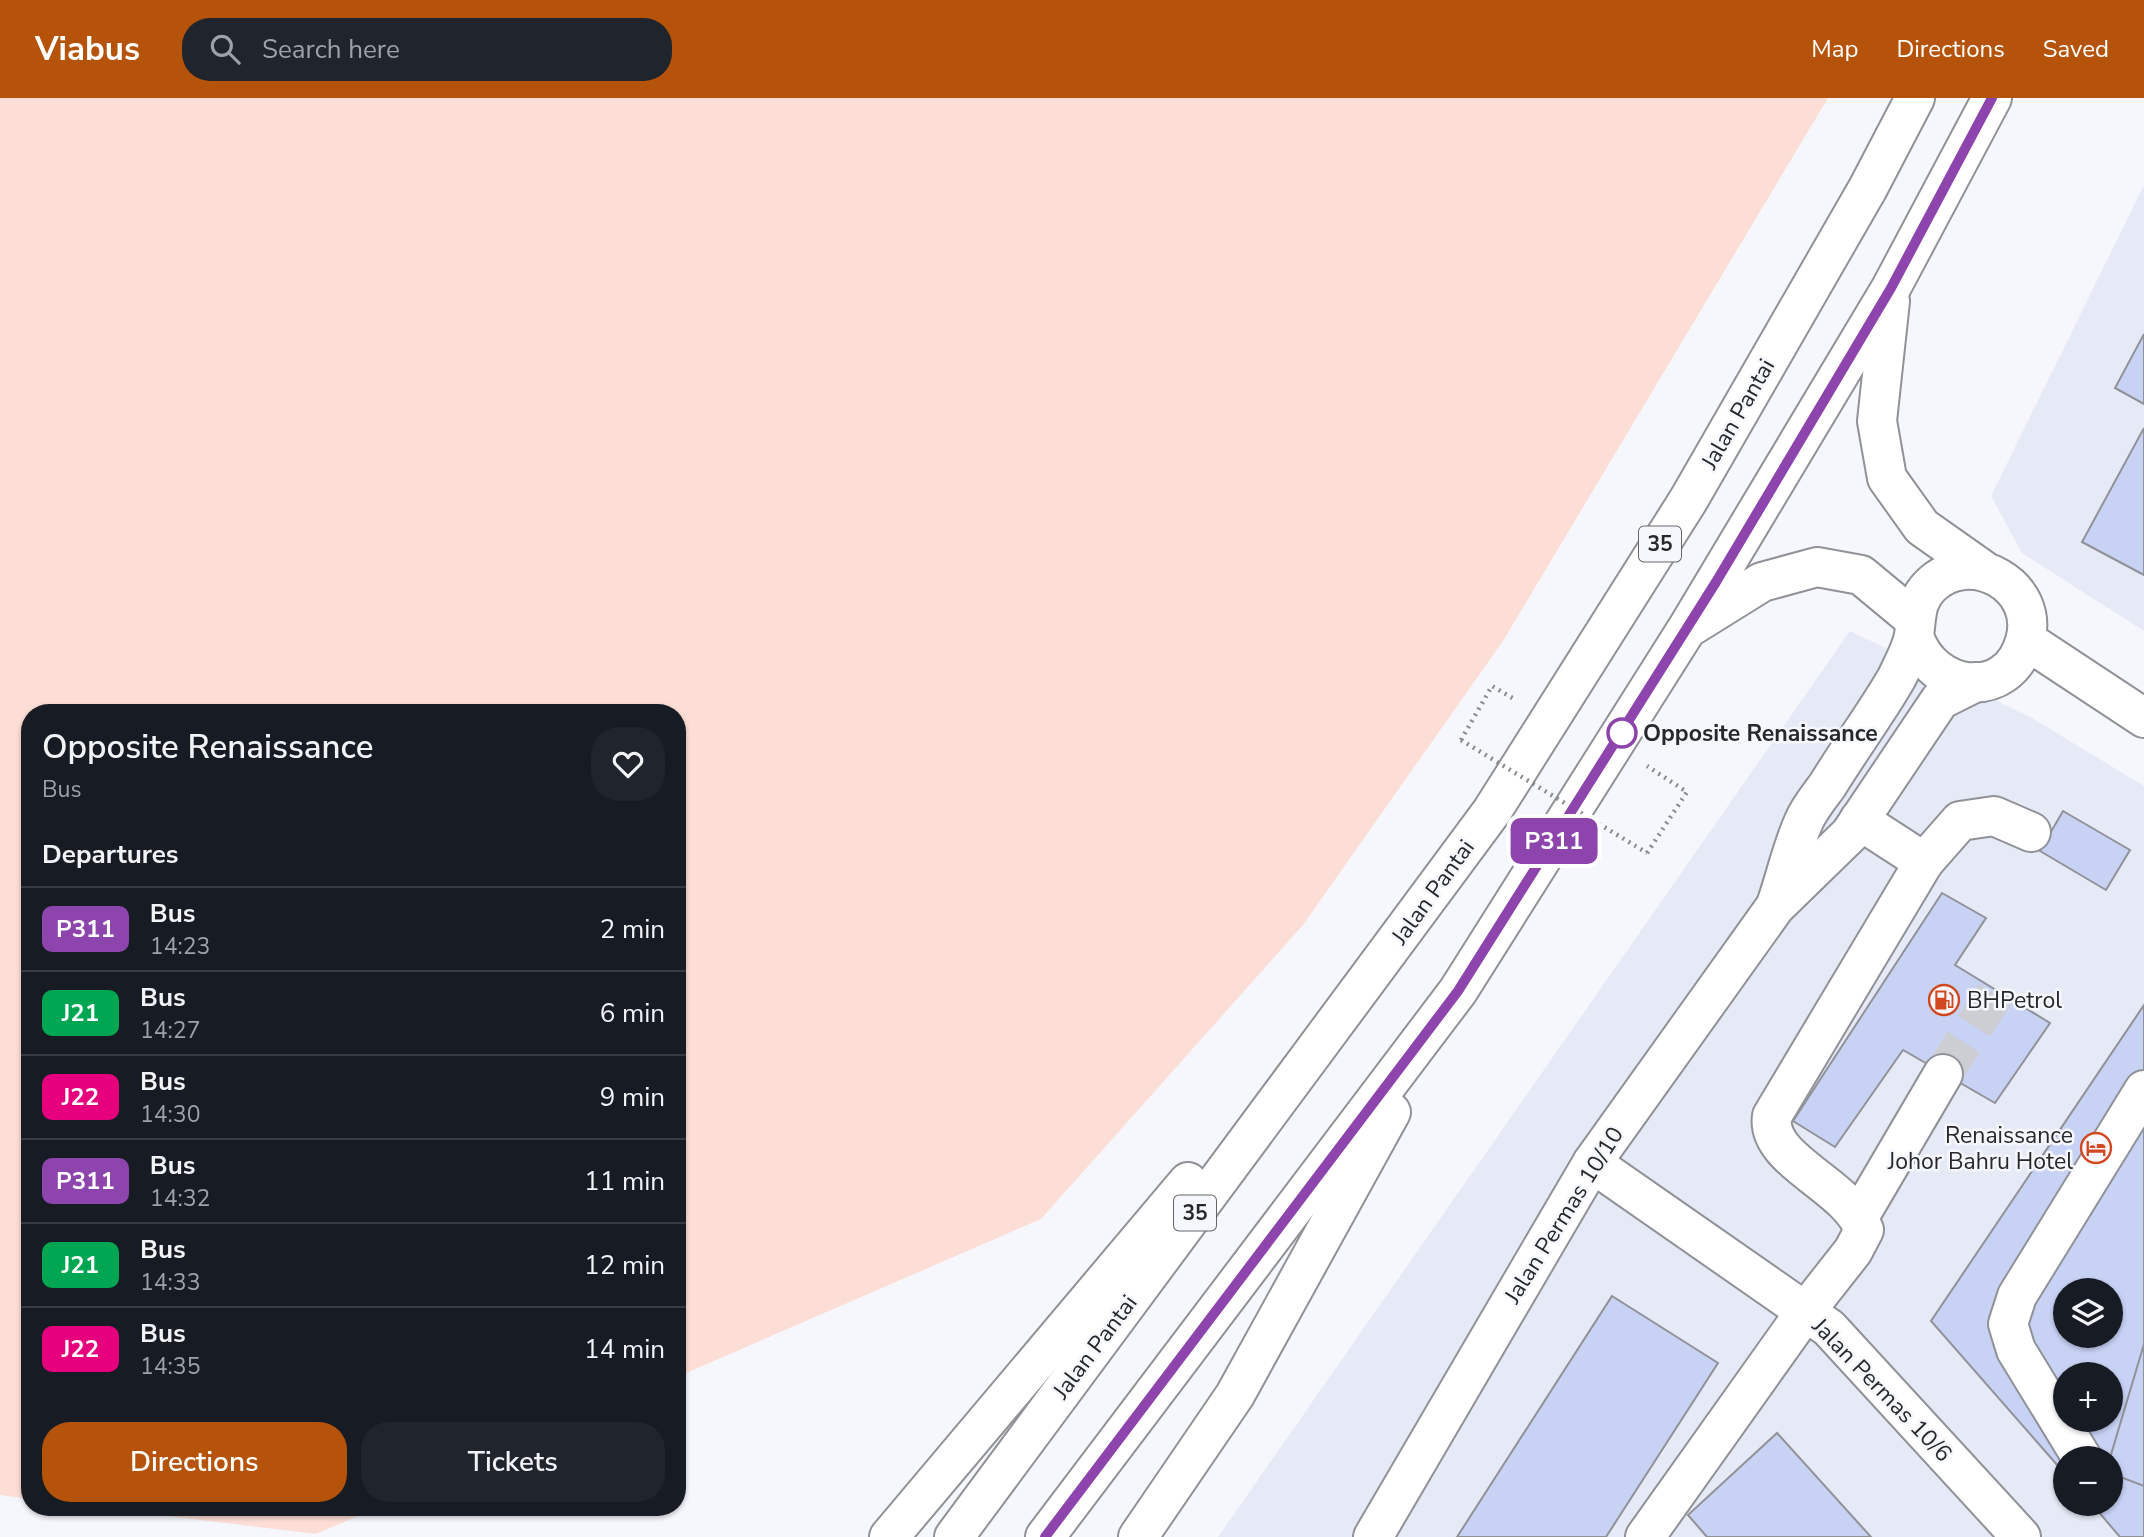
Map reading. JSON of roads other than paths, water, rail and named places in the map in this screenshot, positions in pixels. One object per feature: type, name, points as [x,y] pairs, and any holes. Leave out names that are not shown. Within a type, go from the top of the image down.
[{"type":"main road","name":"Jalan Pantai","points":[[954,1537],[1492,811],[1696,487],[1868,188],[1915,98]]},
{"type":"main road","points":[[1138,1537],[1235,1395],[1458,991],[1688,628],[1891,288],[1992,98]]},
{"type":"main road","points":[[1891,288],[1877,421],[1886,478],[1922,527],[1983,570],[2000,577],[2014,589],[2023,604],[2027,622],[2026,640],[2007,669],[1993,678],[1959,682],[1943,676],[1919,652],[1914,627],[1919,602],[1930,586],[1946,575],[1965,569],[1983,570]]},
{"type":"main road","points":[[1688,628],[1762,582],[1817,567],[1861,575],[1914,627]]},
{"type":"main road","name":"Jalan Permas 10/10","points":[[1775,907],[1804,820],[1896,678],[1914,627]]},
{"type":"main road","points":[[2026,640],[2144,718]]},
{"type":"main road","name":"Jalan Permas 10/10","points":[[1373,1537],[1592,1163],[1775,907],[1850,834],[1940,700],[1976,682]]},
{"type":"main road","points":[[1660,1531],[1805,1312],[1853,1251],[1864,1230],[1854,1208],[1774,1140],[1770,1129],[1772,1116],[1924,862],[1960,821],[1994,816],[2031,832]]},
{"type":"main road","points":[[1859,820],[1924,862]]},
{"type":"main road","points":[[889,1537],[1436,889]]},
{"type":"main road","points":[[1045,1537],[1458,991]]},
{"type":"main road","points":[[1859,1217],[1943,1074]]},
{"type":"main road","points":[[2075,1446],[2015,1350],[2008,1324],[2017,1296],[2144,1090]]},
{"type":"main road","name":"Jalan Permas 10/6","points":[[1592,1163],[1829,1328],[2021,1537]]},
{"type":"tunnel","points":[[1943,1074],[1997,991]]},
{"type":"place","name":"Opposite Renaissance","points":[[1622,733]]},
{"type":"place","name":"BHPetrol","points":[[1944,1000]]},
{"type":"place","name":"Renaissance Johor Bahru Hotel","points":[[2096,1148]]}]
